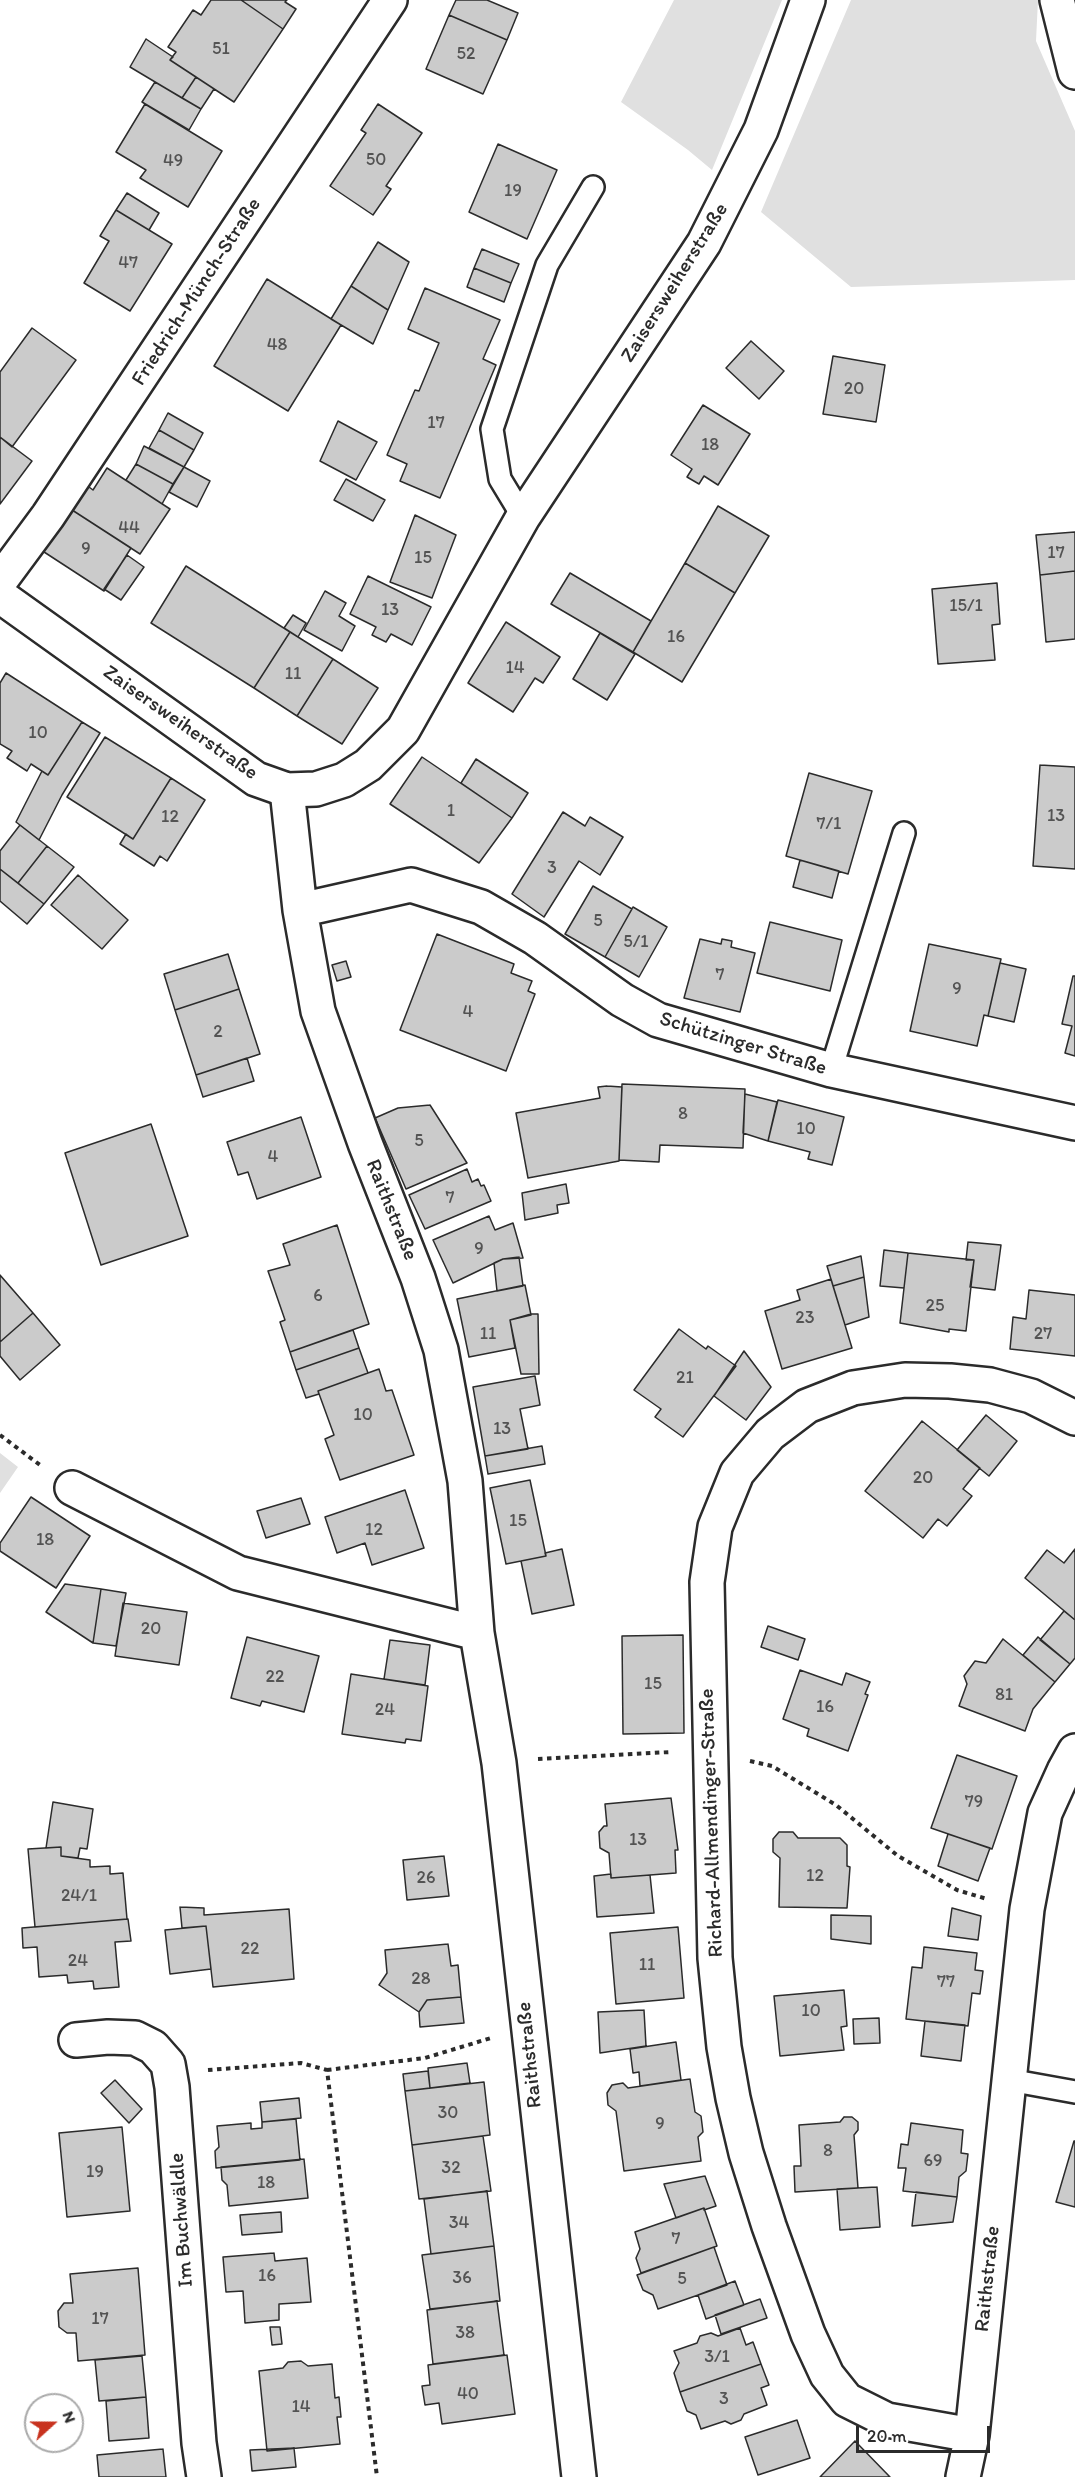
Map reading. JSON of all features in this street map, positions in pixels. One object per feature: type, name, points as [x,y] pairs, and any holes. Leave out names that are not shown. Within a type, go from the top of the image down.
[{"type":"street","name":"Friedrich-Münch-Straße","points":[[0,581],[48,516],[390,0]]},
{"type":"street","name":"Zaisersweiherstraße","points":[[0,596],[256,779],[287,790],[316,789],[344,780],[368,765],[403,730],[523,517],[704,243],[761,130],[808,0]]},
{"type":"street","points":[[1057,0],[1075,72]]},
{"type":"street","name":"Raithstraße","points":[[287,790],[300,910],[318,1011],[365,1143],[418,1278],[441,1350],[465,1481],[477,1633],[499,1763],[579,2477]]},
{"type":"street","name":"Schützinger Straße","points":[[300,910],[411,885],[482,908],[535,938],[622,1000],[658,1020],[831,1070],[1075,1123]]},
{"type":"street","name":"Richard-Allmendinger-Straße","points":[[972,2435],[887,2420],[847,2400],[826,2375],[808,2334],[769,2226],[746,2153],[724,2047],[715,1958],[707,1582],[715,1527],[737,1473],[770,1434],[807,1406],[853,1388],[905,1380],[990,1385],[1031,1396],[1075,1418]]},
{"type":"street","points":[[72,1488],[238,1573],[477,1633]]},
{"type":"street","name":"Raithstraße","points":[[963,2477],[972,2435],[1027,1909],[1045,1813],[1075,1751]]},
{"type":"street","name":"Im Buchwäldle","points":[[76,2040],[108,2037],[135,2038],[153,2047],[168,2064],[199,2443],[204,2477]]},
{"type":"lane","points":[[523,517],[500,479],[492,429],[547,264],[593,187]]},
{"type":"lane","points":[[831,1070],[904,833]]},
{"type":"lane","points":[[1010,2080],[1075,2092]]},
{"type":"path","points":[[0,1435],[72,1488]]},
{"type":"path","points":[[499,1763],[710,1752],[772,1766],[836,1805],[898,1857],[957,1890],[1027,1909]]},
{"type":"path","points":[[170,2073],[302,2062],[327,2070],[425,2058],[527,2028]]},
{"type":"path","points":[[327,2070],[377,2477]]},
{"type":"shaded area","points":[[674,0],[782,0],[712,170],[621,102]]},
{"type":"shaded area","points":[[851,0],[1038,0],[1036,41],[1075,131],[1075,280],[851,287],[761,212]]},
{"type":"shaded area","points":[[0,1453],[18,1467],[0,1493]]},
{"type":"building","points":[[211,0],[241,0],[283,29],[234,102],[170,60],[176,52],[168,47],[193,10],[201,15]]},
{"type":"building","points":[[241,0],[287,0],[285,2],[296,9],[283,29]]},
{"type":"building","points":[[456,0],[487,0],[518,13],[507,40],[449,15]]},
{"type":"building","points":[[449,15],[507,40],[483,94],[426,69]]},
{"type":"building","points":[[146,39],[173,57],[170,60],[196,77],[182,98],[130,67]]},
{"type":"building","points":[[196,77],[214,89],[201,109],[182,98]]},
{"type":"building","points":[[155,82],[201,109],[189,130],[142,102]]},
{"type":"building","points":[[145,104],[222,151],[188,207],[140,178],[146,170],[116,152]]},
{"type":"building","points":[[378,104],[422,133],[386,186],[391,189],[373,215],[330,186],[366,133],[361,130]]},
{"type":"building","points":[[498,144],[557,170],[527,239],[469,212]]},
{"type":"building","points":[[127,193],[159,213],[149,230],[116,210]]},
{"type":"building","points":[[116,210],[172,244],[130,311],[84,283],[109,241],[100,236]]},
{"type":"building","points":[[378,242],[409,262],[388,310],[351,286]]},
{"type":"building","points":[[482,249],[519,264],[511,283],[474,268]]},
{"type":"building","points":[[474,268],[511,283],[504,302],[467,287]]},
{"type":"building","points":[[267,279],[341,325],[288,411],[214,366]]},
{"type":"building","points":[[351,286],[388,310],[373,344],[331,319]]},
{"type":"building","points":[[425,288],[500,320],[483,359],[496,365],[440,498],[400,481],[407,464],[387,455],[415,390],[419,391],[439,343],[408,329]]},
{"type":"building","points":[[32,328],[76,360],[12,447],[0,437],[0,372]]},
{"type":"building","points":[[751,341],[784,371],[759,399],[726,368]]},
{"type":"building","points":[[833,356],[885,365],[876,422],[823,414]]},
{"type":"building","points":[[703,405],[750,434],[718,485],[704,476],[699,484],[687,477],[692,469],[671,455]]},
{"type":"building","points":[[168,413],[203,433],[194,450],[159,430]]},
{"type":"building","points":[[338,421],[377,442],[356,480],[320,461]]},
{"type":"building","points":[[159,430],[194,450],[184,467],[149,448]]},
{"type":"building","points":[[0,437],[32,461],[0,504]]},
{"type":"building","points":[[144,446],[184,467],[173,484],[136,464]]},
{"type":"building","points":[[136,464],[173,484],[162,504],[126,480]]},
{"type":"building","points":[[184,467],[210,481],[197,507],[169,492]]},
{"type":"building","points":[[107,468],[170,509],[140,554],[69,508],[85,484],[93,490]]},
{"type":"building","points":[[346,479],[385,500],[373,521],[334,500]]},
{"type":"building","points":[[718,506],[769,536],[735,593],[685,563]]},
{"type":"building","points":[[69,508],[131,548],[104,591],[41,550]]},
{"type":"building","points":[[415,515],[456,535],[432,598],[390,582]]},
{"type":"building","points":[[1075,532],[1075,571],[1040,575],[1036,535]]},
{"type":"building","points":[[127,555],[144,567],[121,600],[104,589]]},
{"type":"building","points":[[685,563],[735,593],[682,682],[633,652]]},
{"type":"building","points":[[186,566],[290,632],[254,688],[151,623]]},
{"type":"building","points":[[1075,571],[1075,639],[1046,642],[1040,575]]},
{"type":"building","points":[[570,573],[651,621],[633,652],[551,604]]},
{"type":"building","points":[[368,576],[431,607],[412,645],[391,634],[386,642],[372,635],[376,627],[350,614]]},
{"type":"building","points":[[997,583],[1000,624],[992,625],[995,660],[938,664],[932,589]]},
{"type":"building","points":[[325,591],[346,603],[339,616],[355,626],[342,651],[304,630]]},
{"type":"building","points":[[293,615],[306,623],[298,637],[284,628]]},
{"type":"building","points":[[506,622],[560,657],[543,683],[535,678],[513,712],[468,683]]},
{"type":"building","points":[[290,632],[333,659],[297,716],[254,688]]},
{"type":"building","points":[[600,633],[635,654],[607,700],[573,679]]},
{"type":"building","points":[[333,659],[378,688],[342,744],[297,716]]},
{"type":"building","points":[[6,673],[82,722],[48,775],[31,764],[27,771],[7,758],[12,751],[0,744],[0,683]]},
{"type":"building","points":[[82,722],[100,733],[62,795],[39,840],[16,822],[42,771],[48,775]]},
{"type":"building","points":[[105,737],[171,778],[133,839],[67,797]]},
{"type":"building","points":[[422,757],[512,818],[479,863],[390,804]]},
{"type":"building","points":[[476,759],[528,793],[512,818],[461,783]]},
{"type":"building","points":[[1040,765],[1075,767],[1075,869],[1033,866]]},
{"type":"building","points":[[809,773],[872,791],[848,874],[786,856]]},
{"type":"building","points":[[171,778],[205,800],[167,861],[160,856],[154,866],[120,844],[126,834],[133,839]]},
{"type":"building","points":[[563,812],[585,826],[590,817],[623,837],[600,875],[579,861],[544,917],[512,894]]},
{"type":"building","points":[[20,825],[47,846],[18,883],[0,869],[0,851]]},
{"type":"building","points":[[47,846],[74,867],[44,904],[18,883]]},
{"type":"building","points":[[800,860],[839,871],[832,898],[793,887]]},
{"type":"building","points":[[0,869],[44,904],[27,924],[0,901]]},
{"type":"building","points":[[78,875],[128,920],[102,949],[51,905]]},
{"type":"building","points":[[593,886],[632,909],[605,957],[565,934]]},
{"type":"building","points":[[633,907],[667,927],[639,977],[605,957]]},
{"type":"building","points":[[770,922],[842,940],[830,991],[757,973]]},
{"type":"building","points":[[437,934],[514,964],[511,973],[532,981],[528,991],[535,994],[506,1071],[400,1030]]},
{"type":"building","points":[[700,939],[721,944],[722,939],[732,941],[731,947],[755,953],[740,1012],[684,998]]},
{"type":"building","points":[[929,944],[1001,959],[988,1016],[984,1015],[977,1046],[910,1031]]},
{"type":"building","points":[[228,954],[239,989],[175,1010],[164,974]]},
{"type":"building","points":[[346,961],[351,977],[337,981],[332,965]]},
{"type":"building","points":[[1000,963],[1026,969],[1014,1022],[988,1016]]},
{"type":"building","points":[[1073,976],[1075,976],[1075,1056],[1065,1053],[1072,1026],[1062,1024]]},
{"type":"building","points":[[239,989],[260,1054],[196,1075],[175,1010]]},
{"type":"building","points":[[247,1058],[254,1081],[203,1097],[196,1075]]},
{"type":"building","points":[[622,1084],[745,1089],[743,1148],[660,1145],[659,1162],[619,1160]]},
{"type":"building","points":[[598,1087],[622,1087],[619,1161],[528,1178],[516,1113],[600,1098]]},
{"type":"building","points":[[745,1094],[777,1102],[768,1141],[743,1133]]},
{"type":"building","points":[[778,1100],[844,1117],[832,1165],[808,1159],[810,1152],[768,1141]]},
{"type":"building","points":[[430,1105],[467,1163],[406,1189],[375,1118],[398,1108]]},
{"type":"building","points":[[301,1117],[321,1177],[257,1199],[248,1172],[238,1175],[227,1142]]},
{"type":"building","points":[[151,1124],[188,1236],[101,1265],[65,1153]]},
{"type":"building","points":[[467,1169],[472,1182],[478,1179],[481,1186],[484,1185],[491,1201],[425,1229],[409,1195]]},
{"type":"building","points":[[566,1184],[569,1203],[557,1205],[558,1213],[525,1220],[522,1193]]},
{"type":"building","points":[[489,1216],[495,1230],[513,1223],[523,1258],[503,1259],[453,1283],[433,1240]]},
{"type":"building","points":[[337,1225],[369,1324],[290,1352],[280,1322],[285,1320],[268,1271],[290,1265],[283,1244]]},
{"type":"building","points":[[968,1242],[1001,1245],[995,1290],[970,1287],[974,1260],[966,1260]]},
{"type":"building","points":[[884,1250],[908,1253],[904,1288],[880,1286]]},
{"type":"building","points":[[908,1253],[974,1260],[966,1331],[949,1329],[949,1332],[900,1323]]},
{"type":"building","points":[[861,1256],[864,1277],[833,1286],[827,1266]]},
{"type":"building","points":[[519,1257],[523,1286],[497,1291],[494,1263]]},
{"type":"building","points":[[0,1275],[33,1313],[0,1342]]},
{"type":"building","points":[[864,1277],[869,1317],[845,1325],[833,1286]]},
{"type":"building","points":[[831,1279],[852,1348],[782,1369],[765,1311],[800,1300],[797,1290]]},
{"type":"building","points":[[525,1285],[531,1315],[510,1320],[515,1348],[469,1357],[457,1299]]},
{"type":"building","points":[[1029,1290],[1075,1295],[1075,1356],[1010,1349],[1013,1317],[1026,1319]]},
{"type":"building","points":[[33,1313],[60,1345],[20,1380],[0,1356],[0,1342]]},
{"type":"building","points":[[538,1314],[539,1374],[521,1374],[510,1320]]},
{"type":"building","points":[[679,1329],[706,1349],[708,1346],[736,1366],[683,1437],[655,1417],[661,1409],[634,1390]]},
{"type":"building","points":[[353,1330],[359,1348],[296,1370],[290,1352]]},
{"type":"building","points":[[359,1348],[368,1373],[318,1391],[319,1394],[306,1398],[296,1370]]},
{"type":"building","points":[[744,1351],[771,1387],[746,1420],[714,1396]]},
{"type":"building","points":[[379,1369],[386,1391],[392,1390],[414,1455],[340,1480],[325,1439],[334,1435],[318,1391]]},
{"type":"building","points":[[535,1376],[540,1405],[520,1409],[528,1449],[485,1456],[473,1387]]},
{"type":"building","points":[[986,1415],[1017,1441],[989,1476],[957,1450]]},
{"type":"building","points":[[922,1421],[980,1468],[963,1489],[972,1496],[947,1526],[938,1519],[923,1538],[865,1491]]},
{"type":"building","points":[[542,1446],[545,1464],[488,1474],[485,1456]]},
{"type":"building","points":[[530,1480],[546,1556],[506,1564],[490,1488]]},
{"type":"building","points":[[405,1490],[424,1548],[372,1565],[365,1543],[337,1553],[325,1517]]},
{"type":"building","points":[[31,1497],[90,1536],[56,1588],[0,1551],[0,1543]]},
{"type":"building","points":[[301,1498],[310,1524],[266,1538],[257,1511]]},
{"type":"building","points":[[562,1549],[574,1605],[532,1614],[521,1561],[546,1556],[545,1553]]},
{"type":"building","points":[[1075,1549],[1075,1620],[1025,1578],[1047,1550],[1064,1563]]},
{"type":"building","points":[[65,1584],[101,1589],[93,1643],[46,1612]]},
{"type":"building","points":[[101,1589],[126,1593],[116,1646],[93,1643]]},
{"type":"building","points":[[123,1603],[187,1612],[179,1665],[115,1656]]},
{"type":"building","points":[[1064,1611],[1075,1620],[1075,1658],[1070,1664],[1040,1640]]},
{"type":"building","points":[[768,1626],[805,1639],[798,1660],[761,1647]]},
{"type":"building","points":[[683,1635],[684,1733],[623,1734],[622,1636]]},
{"type":"building","points":[[247,1637],[319,1656],[304,1712],[262,1701],[260,1706],[231,1698]]},
{"type":"building","points":[[1038,1637],[1070,1664],[1055,1682],[1023,1655]]},
{"type":"building","points":[[1003,1639],[1055,1682],[1033,1709],[1025,1731],[959,1706],[967,1684],[964,1676],[975,1661],[986,1663]]},
{"type":"building","points":[[390,1640],[430,1645],[425,1685],[384,1679]]},
{"type":"building","points":[[800,1670],[842,1685],[846,1673],[870,1682],[865,1694],[868,1695],[848,1751],[807,1736],[809,1729],[783,1719]]},
{"type":"building","points":[[351,1674],[428,1686],[421,1741],[406,1739],[405,1743],[342,1734]]},
{"type":"building","points":[[957,1755],[1017,1776],[992,1849],[931,1828]]},
{"type":"building","points":[[671,1798],[678,1850],[675,1850],[676,1873],[611,1878],[609,1853],[600,1848],[599,1832],[607,1826],[605,1804]]},
{"type":"building","points":[[53,1802],[93,1809],[87,1849],[80,1848],[78,1858],[61,1856],[61,1847],[46,1848]]},
{"type":"building","points":[[779,1832],[793,1832],[798,1838],[840,1838],[847,1845],[847,1866],[850,1867],[847,1908],[779,1907],[780,1858],[773,1852],[773,1839]]},
{"type":"building","points":[[948,1834],[990,1848],[978,1881],[938,1866]]},
{"type":"building","points":[[61,1847],[61,1856],[90,1860],[90,1867],[110,1866],[110,1874],[123,1873],[127,1919],[35,1927],[28,1849]]},
{"type":"building","points":[[444,1856],[449,1896],[407,1900],[403,1860]]},
{"type":"building","points":[[611,1874],[611,1878],[650,1875],[654,1913],[597,1917],[594,1876]]},
{"type":"building","points":[[180,1907],[204,1908],[204,1915],[289,1909],[294,1979],[213,1987],[206,1926],[182,1928]]},
{"type":"building","points":[[952,1908],[981,1916],[978,1940],[948,1936]]},
{"type":"building","points":[[831,1915],[871,1916],[871,1944],[831,1939]]},
{"type":"building","points":[[128,1919],[131,1941],[115,1942],[119,1987],[94,1989],[93,1981],[68,1983],[67,1975],[39,1977],[37,1947],[23,1948],[22,1928]]},
{"type":"building","points":[[206,1926],[211,1969],[170,1974],[165,1930]]},
{"type":"building","points":[[678,1927],[684,1998],[616,2004],[610,1933]]},
{"type":"building","points":[[448,1944],[451,1966],[458,1965],[461,1997],[427,2000],[419,2012],[379,1985],[387,1973],[385,1950]]},
{"type":"building","points":[[924,1947],[977,1953],[975,1970],[983,1971],[980,1994],[972,1993],[968,2026],[906,2019],[912,1967],[922,1968]]},
{"type":"building","points":[[844,1990],[847,2026],[841,2027],[844,2050],[780,2056],[774,1996]]},
{"type":"building","points":[[461,1997],[464,2023],[420,2027],[419,2012],[427,2000]]},
{"type":"building","points":[[644,2010],[646,2046],[600,2053],[598,2012]]},
{"type":"building","points":[[879,2018],[880,2043],[854,2044],[853,2019]]},
{"type":"building","points":[[925,2021],[965,2025],[961,2061],[921,2056]]},
{"type":"building","points":[[676,2042],[681,2080],[640,2086],[639,2072],[633,2073],[630,2049]]},
{"type":"building","points":[[467,2063],[470,2083],[430,2088],[428,2068]]},
{"type":"building","points":[[428,2071],[430,2088],[405,2091],[403,2074]]},
{"type":"building","points":[[690,2079],[695,2112],[701,2116],[703,2132],[698,2137],[701,2161],[624,2171],[616,2111],[608,2105],[607,2093],[612,2085],[623,2083],[628,2088]]},
{"type":"building","points":[[115,2080],[142,2109],[129,2123],[101,2093]]},
{"type":"building","points":[[484,2082],[490,2135],[412,2145],[405,2091]]},
{"type":"building","points":[[299,2098],[301,2118],[262,2122],[260,2102]]},
{"type":"building","points":[[844,2117],[852,2117],[858,2122],[858,2130],[854,2135],[858,2188],[795,2192],[794,2166],[801,2166],[799,2125],[840,2122]]},
{"type":"building","points":[[296,2119],[300,2160],[216,2168],[215,2151],[219,2147],[217,2126],[251,2123],[251,2129],[262,2128],[262,2122]]},
{"type":"building","points":[[911,2123],[963,2130],[961,2153],[968,2154],[966,2171],[959,2177],[957,2197],[903,2191],[906,2168],[898,2168],[901,2144],[908,2145]]},
{"type":"building","points":[[122,2127],[130,2211],[67,2217],[59,2133]]},
{"type":"building","points":[[483,2136],[491,2191],[419,2199],[412,2145]]},
{"type":"building","points":[[1075,2141],[1075,2207],[1056,2202]]},
{"type":"building","points":[[304,2159],[308,2198],[229,2206],[227,2185],[222,2180],[221,2167]]},
{"type":"building","points":[[705,2176],[716,2206],[676,2218],[664,2184]]},
{"type":"building","points":[[877,2187],[880,2227],[840,2230],[837,2189]]},
{"type":"building","points":[[487,2191],[494,2246],[431,2254],[424,2199]]},
{"type":"building","points":[[916,2192],[957,2197],[953,2222],[912,2226]]},
{"type":"building","points":[[704,2208],[717,2246],[641,2273],[636,2258],[640,2249],[635,2232]]},
{"type":"building","points":[[281,2212],[282,2232],[242,2235],[240,2215]]},
{"type":"building","points":[[494,2246],[500,2301],[430,2309],[422,2255]]},
{"type":"building","points":[[714,2247],[727,2285],[658,2309],[653,2295],[643,2290],[637,2275]]},
{"type":"building","points":[[274,2253],[275,2261],[307,2258],[311,2302],[279,2304],[279,2320],[245,2323],[243,2291],[226,2292],[223,2257]]},
{"type":"building","points":[[138,2268],[145,2355],[78,2361],[76,2333],[67,2333],[59,2327],[58,2311],[64,2303],[73,2303],[70,2274]]},
{"type":"building","points":[[735,2281],[744,2305],[706,2319],[698,2295]]},
{"type":"building","points":[[760,2299],[767,2318],[721,2334],[715,2315]]},
{"type":"building","points":[[497,2301],[504,2355],[433,2364],[427,2310]]},
{"type":"building","points":[[270,2327],[280,2327],[282,2344],[272,2345]]},
{"type":"building","points":[[740,2328],[746,2345],[753,2342],[761,2364],[680,2392],[674,2373],[679,2363],[674,2351],[697,2343],[700,2336],[711,2333],[718,2336]]},
{"type":"building","points":[[507,2355],[515,2414],[442,2424],[439,2403],[425,2405],[422,2386],[430,2385],[428,2365]]},
{"type":"building","points":[[142,2356],[146,2397],[99,2401],[95,2360]]},
{"type":"building","points":[[301,2361],[308,2366],[332,2364],[335,2398],[339,2397],[341,2417],[337,2417],[340,2444],[267,2451],[259,2371],[283,2368],[288,2362]]},
{"type":"building","points":[[761,2364],[769,2385],[761,2388],[767,2405],[744,2414],[741,2420],[731,2424],[725,2421],[701,2429],[696,2415],[687,2411],[680,2392]]},
{"type":"building","points":[[146,2397],[149,2438],[109,2441],[106,2401]]},
{"type":"building","points":[[797,2420],[810,2458],[758,2475],[745,2437]]},
{"type":"building","points":[[855,2441],[890,2477],[820,2477]]},
{"type":"building","points":[[294,2448],[296,2467],[252,2471],[250,2450]]},
{"type":"building","points":[[163,2449],[166,2477],[99,2477],[97,2455]]}]
